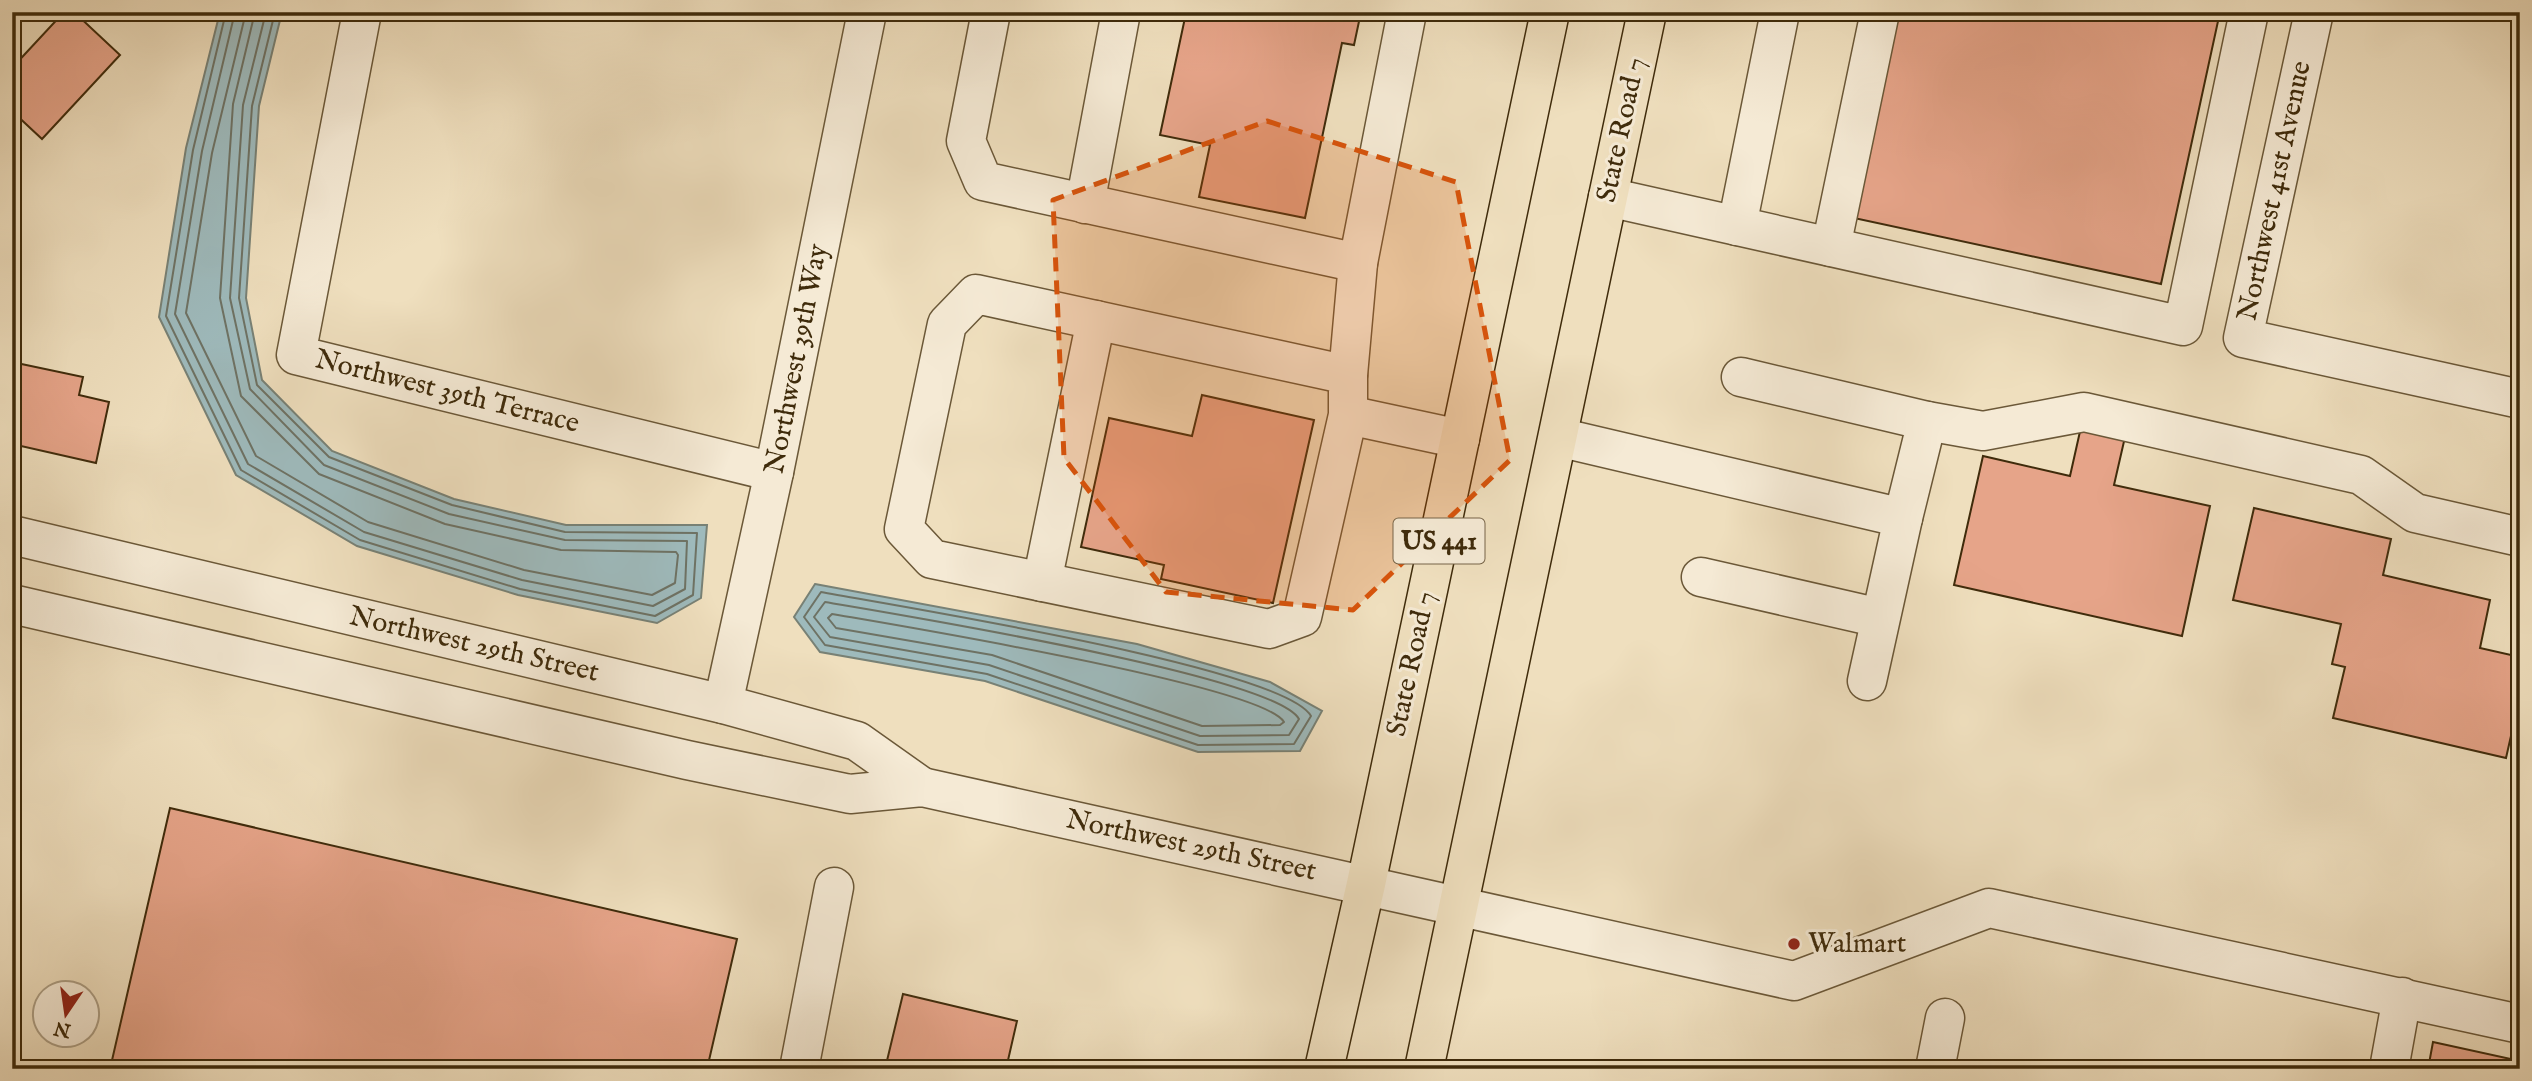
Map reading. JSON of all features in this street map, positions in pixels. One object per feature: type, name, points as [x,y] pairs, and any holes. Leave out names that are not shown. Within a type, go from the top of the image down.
[{"type":"main road","name":"State Road 7","points":[[1324,1069],[1366,884],[1550,12]]},
{"type":"main road","name":"State Road 7","points":[[1424,1069],[1647,12]]},
{"type":"street","name":"Northwest 39th Terrace","points":[[362,12],[296,355],[774,472]]},
{"type":"street","name":"Northwest 39th Way","points":[[723,704],[774,472],[867,12]]},
{"type":"street","points":[[991,12],[966,141],[983,181],[1357,263]]},
{"type":"street","points":[[1085,204],[1121,12]]},
{"type":"street","points":[[1348,375],[976,294],[947,324],[904,529],[932,559],[1269,629],[1302,617],[1348,415],[1348,375],[1357,263],[1407,12]]},
{"type":"street","points":[[1737,226],[1780,12]]},
{"type":"street","points":[[1831,247],[1880,12]]},
{"type":"street","points":[[1608,197],[2183,326],[2249,12]]},
{"type":"street","name":"Northwest 41st Avenue","points":[[2314,12],[2243,338],[2520,399]]},
{"type":"street","points":[[1042,582],[1096,320]]},
{"type":"street","points":[[1741,377],[1927,421],[1983,431],[2084,412],[2361,475],[2415,513],[2520,537]]},
{"type":"street","points":[[1348,415],[1460,439]]},
{"type":"street","points":[[1867,681],[1927,421]]},
{"type":"street","points":[[1558,437],[1903,518]]},
{"type":"street","name":"Northwest 29th Street","points":[[12,535],[723,704],[857,741],[922,787]]},
{"type":"street","points":[[1701,577],[1881,618]]},
{"type":"street","name":"Northwest 29th Street","points":[[12,604],[687,760],[850,794],[922,787],[1460,904],[1794,981],[1989,908],[2520,1024]]},
{"type":"street","points":[[799,1069],[834,887]]},
{"type":"street","points":[[2389,1069],[2402,997]]},
{"type":"street","points":[[1935,1069],[1945,1018]]},
{"type":"highlighted area","points":[[1267,121],[1456,182],[1510,460],[1353,610],[1166,592],[1064,458],[1053,200]]},
{"type":"water","points":[[220,12],[282,12],[259,106],[246,298],[262,380],[332,451],[454,499],[566,525],[707,525],[701,598],[657,623],[518,595],[357,546],[236,475],[159,317],[186,148]]},
{"type":"water","points":[[815,584],[1137,644],[1270,682],[1322,711],[1300,751],[1198,752],[985,681],[820,652],[794,617]]},
{"type":"building","points":[[64,12],[74,12],[120,55],[42,139],[12,111],[12,68]]},
{"type":"building","points":[[1218,12],[1361,12],[1354,45],[1342,43],[1305,218],[1199,197],[1210,145],[1160,135],[1186,13],[1217,19]]},
{"type":"building","points":[[1898,12],[2220,12],[2161,284],[1854,218]]},
{"type":"building","points":[[12,362],[83,377],[79,395],[109,402],[96,463],[12,444]]},
{"type":"building","points":[[1202,395],[1314,420],[1273,603],[1161,579],[1164,565],[1081,547],[1109,418],[1192,436]]},
{"type":"building","points":[[2081,427],[2125,437],[2114,485],[2210,506],[2182,636],[1954,585],[1983,456],[2070,476]]},
{"type":"building","points":[[2254,508],[2391,539],[2383,575],[2490,600],[2480,648],[2520,657],[2520,696],[2506,758],[2333,718],[2345,667],[2332,664],[2341,624],[2233,600]]},
{"type":"building","points":[[170,808],[737,939],[707,1069],[110,1069]]},
{"type":"building","points":[[903,994],[1017,1021],[1006,1069],[885,1069]]},
{"type":"building","points":[[2433,1042],[2520,1061],[2520,1069],[2428,1069]]},
{"type":"place","name":"Walmart","points":[[1794,944]]}]
